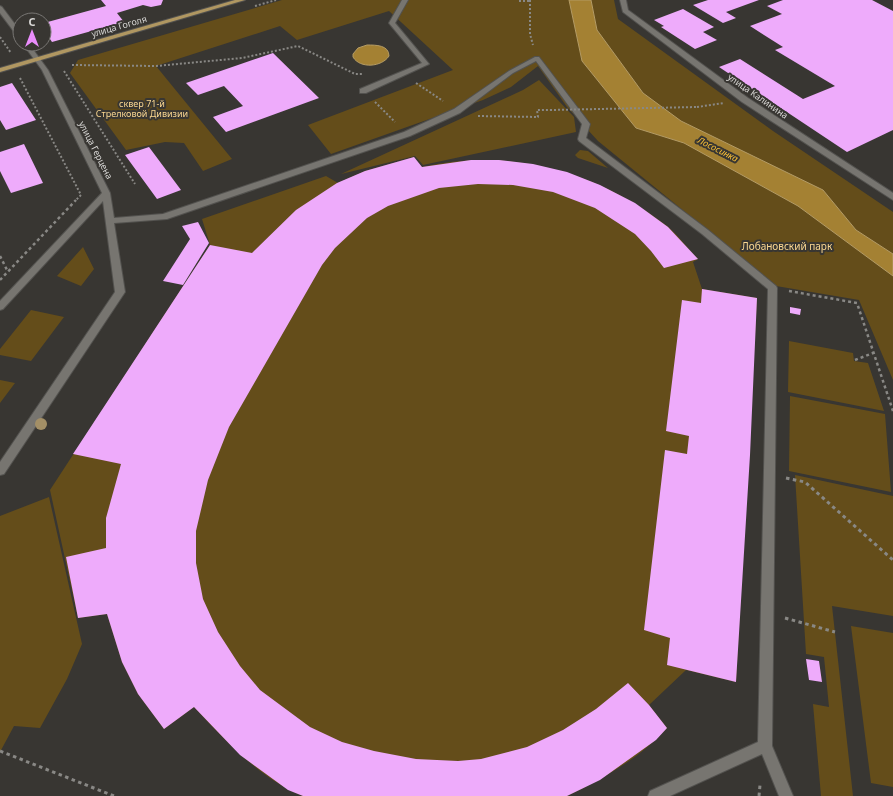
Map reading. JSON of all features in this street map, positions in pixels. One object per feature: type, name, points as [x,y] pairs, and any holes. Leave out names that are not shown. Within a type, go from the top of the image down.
[{"type":"main road","name":"улица Гоголя","points":[[0,70],[242,0]]},
{"type":"street","points":[[363,91],[426,64],[392,23],[405,0]]},
{"type":"street","name":"улица Калинина","points":[[622,0],[625,11],[745,100],[893,197]]},
{"type":"street","points":[[0,8],[12,25]]},
{"type":"street","name":"улица Герцена","points":[[0,307],[106,193],[44,70],[32,52]]},
{"type":"street","points":[[109,221],[164,217],[407,134],[457,111],[511,72],[537,58],[586,124],[582,139],[704,232],[773,288],[765,746],[786,796]]},
{"type":"street","points":[[0,471],[120,292],[106,193]]},
{"type":"street","points":[[655,796],[765,746]]},
{"type":"path","points":[[519,1],[530,0],[530,34],[537,58]]},
{"type":"path","points":[[68,65],[156,66],[242,58],[298,46],[355,74],[371,74]]},
{"type":"path","points":[[60,65],[135,184]]},
{"type":"path","points":[[402,74],[437,97]]},
{"type":"path","points":[[0,280],[80,194],[20,78]]},
{"type":"path","points":[[363,91],[407,134]]},
{"type":"path","points":[[457,111],[464,116],[538,117],[537,110],[697,107]]},
{"type":"path","points":[[0,256],[8,272]]},
{"type":"path","points":[[788,291],[857,303],[893,411]]},
{"type":"path","points":[[855,360],[873,353]]},
{"type":"path","points":[[770,475],[805,482],[893,560]]},
{"type":"path","points":[[767,614],[834,632]]},
{"type":"path","points":[[0,751],[114,796]]},
{"type":"green space","points":[[282,0],[569,0],[582,61],[636,128],[684,143],[798,206],[893,276],[893,380],[859,300],[776,286],[598,141],[567,107],[538,66],[511,87],[483,100],[331,154],[308,125],[453,70],[389,11],[297,40],[280,26],[156,66],[232,159],[203,171],[184,143],[165,142],[126,150],[70,73],[78,60]]},
{"type":"green space","points":[[591,0],[614,0],[618,19],[773,131],[893,212],[893,254],[856,230],[823,190],[681,121],[643,93],[597,30]]},
{"type":"green space","points":[[539,80],[574,117],[576,132],[423,165],[415,156],[341,174],[523,90]]},
{"type":"green space","points":[[580,150],[588,151],[608,168],[578,158],[575,155]]},
{"type":"green space","points":[[414,157],[422,167],[455,162],[487,160],[519,162],[551,168],[582,178],[611,191],[640,207],[667,226],[698,259],[693,262],[702,289],[757,298],[736,682],[686,670],[649,705],[667,728],[633,758],[594,782],[567,796],[303,796],[272,779],[244,758],[194,707],[164,729],[138,694],[122,662],[107,614],[78,618],[50,490],[210,245],[202,219],[326,176],[338,183],[365,171]]},
{"type":"green space","points":[[83,247],[94,269],[81,286],[57,276]]},
{"type":"green space","points":[[31,310],[64,317],[31,361],[0,355],[0,349]]},
{"type":"green space","points":[[789,341],[853,353],[854,361],[868,363],[884,411],[788,392]]},
{"type":"green space","points":[[0,380],[15,383],[0,403]]},
{"type":"green space","points":[[790,396],[885,414],[891,492],[789,471]]},
{"type":"green space","points":[[795,475],[893,496],[893,616],[832,606],[853,796],[821,796],[813,704],[829,707],[824,657],[806,654]]},
{"type":"green space","points":[[49,497],[82,644],[67,679],[40,728],[14,726],[0,752],[0,516]]},
{"type":"green space","points":[[851,626],[893,633],[893,787],[871,783]]},
{"type":"water","name":"Лососинка","points":[[569,0],[591,0],[597,30],[643,93],[681,121],[823,190],[856,230],[893,254],[893,276],[798,206],[684,143],[636,128],[582,61]]},
{"type":"water","points":[[367,45],[381,46],[387,50],[389,56],[386,60],[371,65],[366,65],[356,61],[353,54],[358,48]]},
{"type":"building","points":[[101,0],[163,0],[161,5],[151,7],[143,5],[117,13],[124,22],[52,42],[52,21],[106,6]]},
{"type":"building","points":[[708,0],[759,0],[726,12],[736,18],[723,23],[693,5]]},
{"type":"building","points":[[783,0],[872,0],[893,11],[893,130],[847,152],[719,67],[740,59],[803,99],[835,86],[775,50],[783,47],[750,26],[782,14],[767,6]]},
{"type":"building","points":[[683,9],[714,27],[703,32],[717,40],[695,49],[661,27],[664,26],[654,20]]},
{"type":"building","points":[[273,53],[319,98],[226,132],[213,117],[243,106],[224,86],[198,95],[186,83]]},
{"type":"building","points":[[12,83],[36,120],[6,130],[0,120],[0,87]]},
{"type":"building","points":[[24,144],[43,183],[11,193],[0,171],[0,152]]},
{"type":"building","points":[[149,147],[181,190],[157,199],[125,155]]},
{"type":"building","points":[[414,157],[422,167],[471,160],[499,160],[533,164],[567,172],[600,185],[635,203],[668,227],[698,259],[664,268],[635,234],[595,208],[553,192],[513,185],[478,184],[439,188],[388,206],[367,218],[335,248],[322,265],[229,427],[208,480],[196,531],[196,563],[203,599],[218,632],[240,666],[260,690],[310,727],[342,742],[374,751],[416,759],[458,761],[481,759],[527,747],[563,730],[596,709],[628,683],[649,705],[667,728],[656,740],[600,780],[567,796],[303,796],[288,790],[240,755],[194,707],[164,729],[138,694],[122,662],[107,614],[78,618],[66,557],[106,548],[106,518],[121,464],[73,454],[210,245],[252,253],[296,210],[337,183],[365,171]]},
{"type":"building","points":[[198,222],[209,243],[183,285],[163,281],[190,239],[182,226]]},
{"type":"building","points":[[702,289],[757,298],[750,455],[736,682],[667,665],[670,638],[644,630],[665,450],[687,454],[689,436],[666,431],[682,300],[701,303]]},
{"type":"building","points":[[790,307],[801,309],[800,315],[790,313]]},
{"type":"building","points":[[806,659],[819,661],[822,682],[809,680]]},
{"type":"park label","name":"сквер 71-й Стрелковой Дивизии","points":[[142,108]]},
{"type":"park label","name":"Лобановский парк","points":[[787,246]]}]
